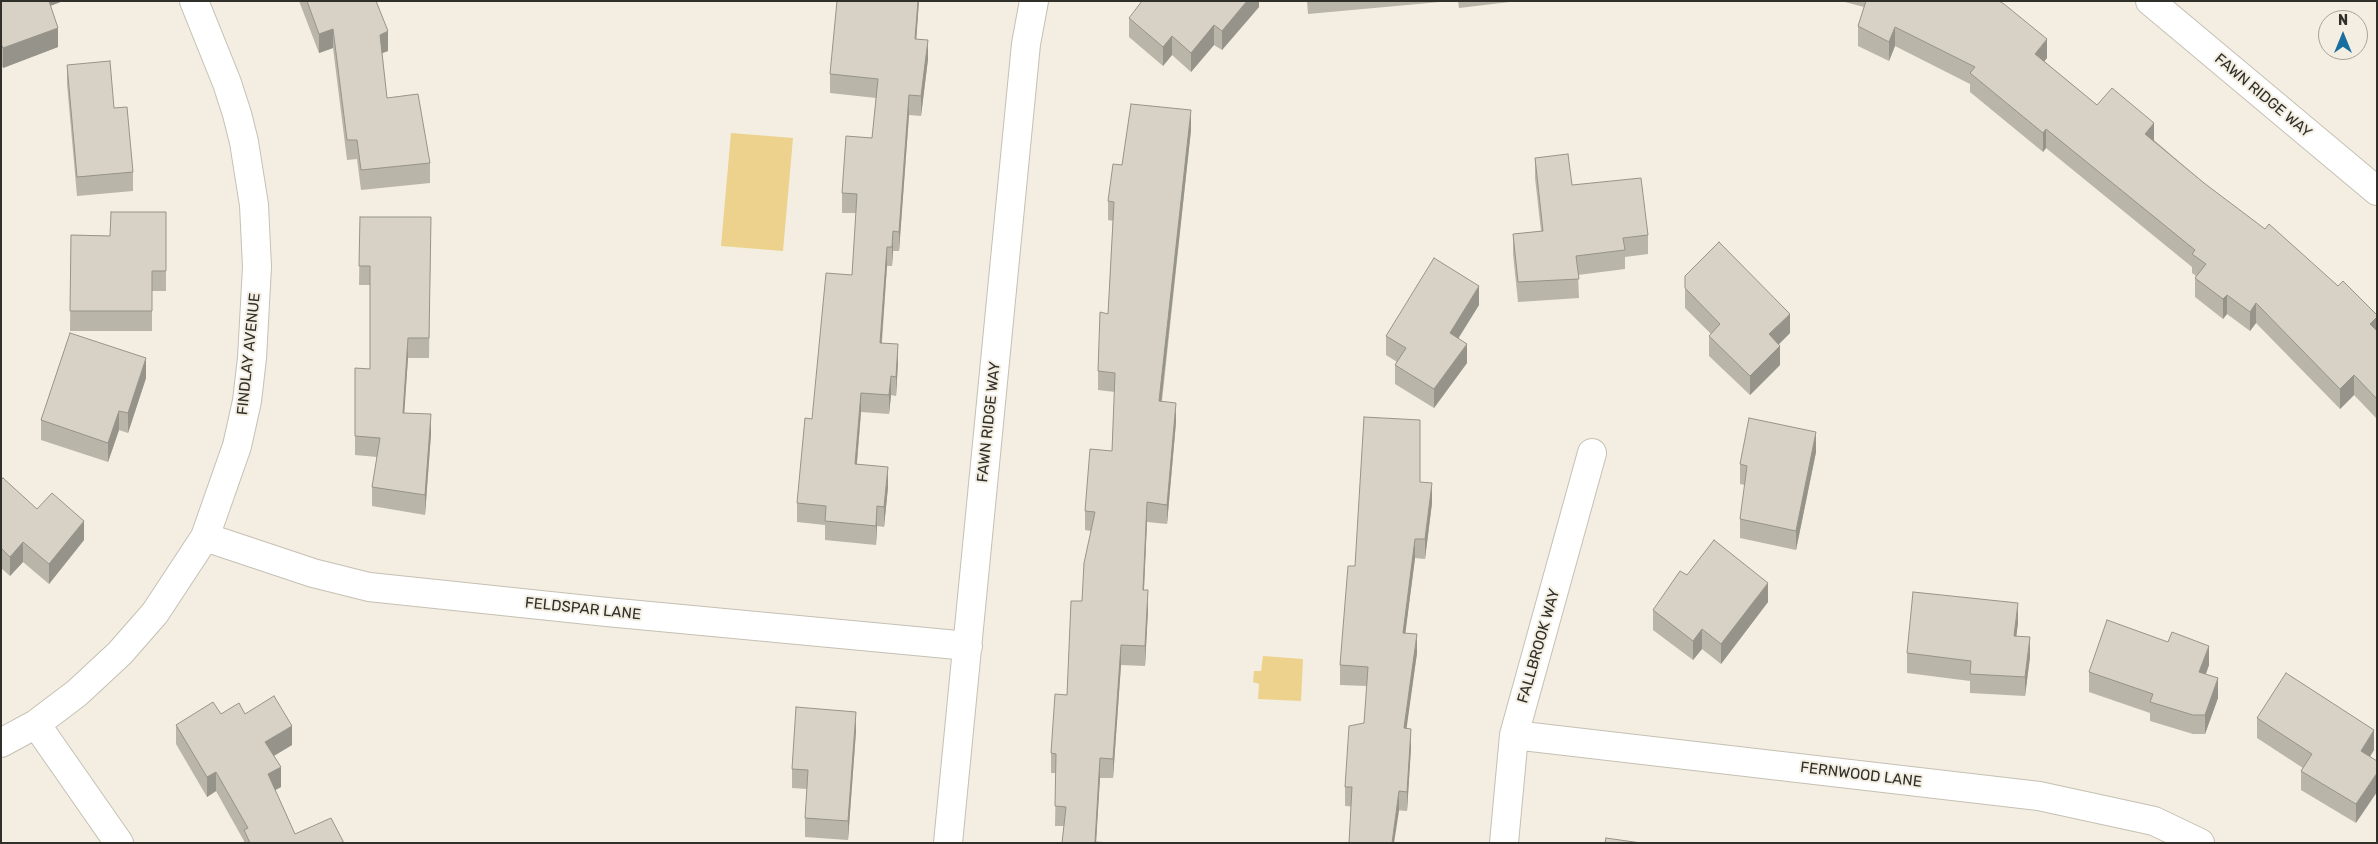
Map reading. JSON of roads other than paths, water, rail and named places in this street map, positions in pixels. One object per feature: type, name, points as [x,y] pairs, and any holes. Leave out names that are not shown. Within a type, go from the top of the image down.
[{"type":"street","name":"FINDLAY AVENUE","points":[[1,743],[36,724],[77,693],[126,646],[155,614],[205,537],[237,446],[247,400],[256,298],[256,236],[250,174],[237,114],[227,83],[194,1]]},
{"type":"street","name":"FAWN RIDGE WAY","points":[[948,843],[1026,44],[1034,1]]},
{"type":"street","name":"FAWN RIDGE WAY","points":[[2150,1],[2377,191]]},
{"type":"street","name":"FALLBROOK WAY","points":[[1504,843],[1514,735],[1592,453]]},
{"type":"street","name":"FELDSPAR LANE","points":[[205,537],[313,573],[369,587],[616,613],[968,646]]},
{"type":"street","points":[[36,724],[119,843]]},
{"type":"street","name":"FERNWOOD LANE","points":[[1514,735],[2039,796],[2154,821],[2200,843]]}]
